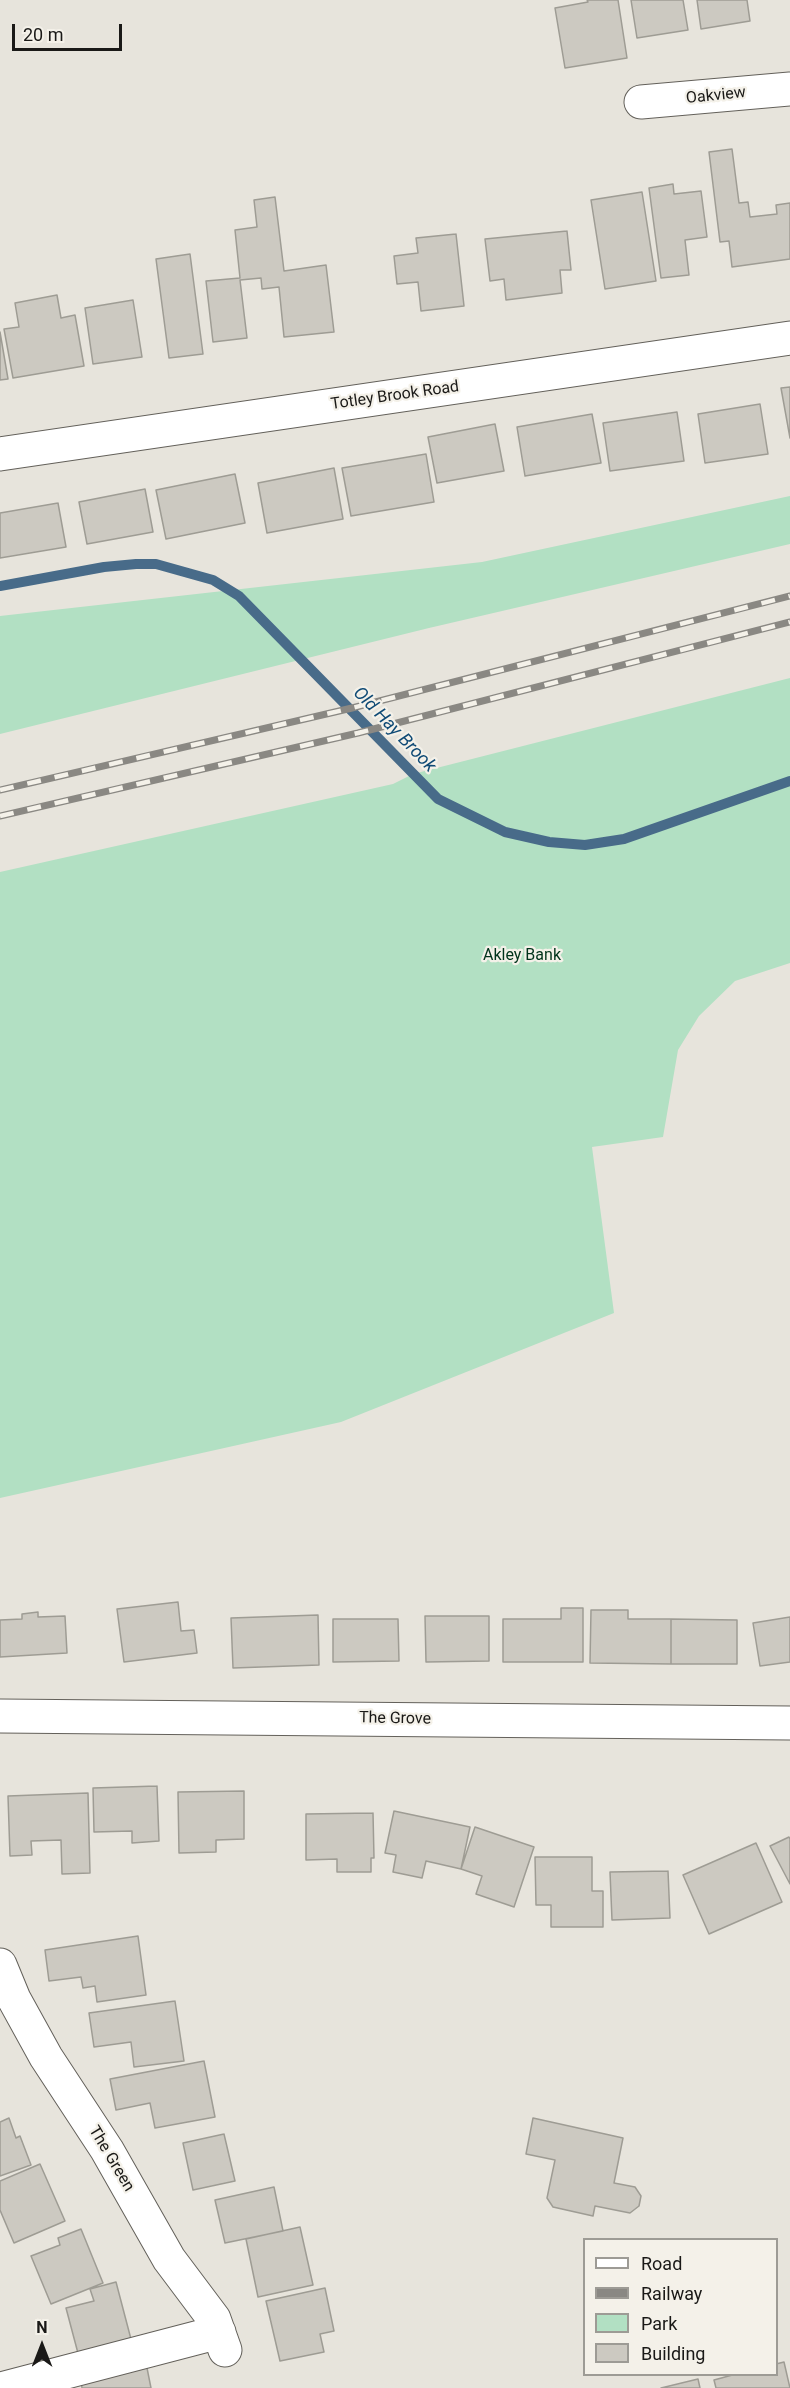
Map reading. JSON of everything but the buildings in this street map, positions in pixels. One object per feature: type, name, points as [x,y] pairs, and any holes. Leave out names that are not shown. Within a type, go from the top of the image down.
[{"type":"street","name":"Oakview","points":[[641,102],[790,89]]},
{"type":"street","name":"Totley Brook Road","points":[[0,454],[790,338]]},
{"type":"street","name":"The Grove","points":[[0,1716],[790,1723]]},
{"type":"street","name":"The Green","points":[[0,1965],[14,1999],[46,2057],[107,2150],[169,2259],[214,2319],[222,2341],[5,2388]]},
{"type":"green space","points":[[790,496],[790,544],[429,628],[0,734],[0,616],[482,562]]},
{"type":"green space","name":"Akley Bank","points":[[790,678],[790,963],[735,981],[699,1016],[678,1050],[663,1137],[592,1147],[614,1313],[341,1422],[0,1498],[0,872],[393,784],[413,774]]},
{"type":"waterway","name":"Old Hay Brook","points":[[0,586],[104,567],[136,564],[156,564],[213,580],[239,596],[438,799],[505,832],[549,842],[585,845],[624,839],[790,781]]},
{"type":"railway","points":[[0,790],[352,708],[790,596]]},
{"type":"railway","points":[[0,816],[358,733],[790,622]]}]
